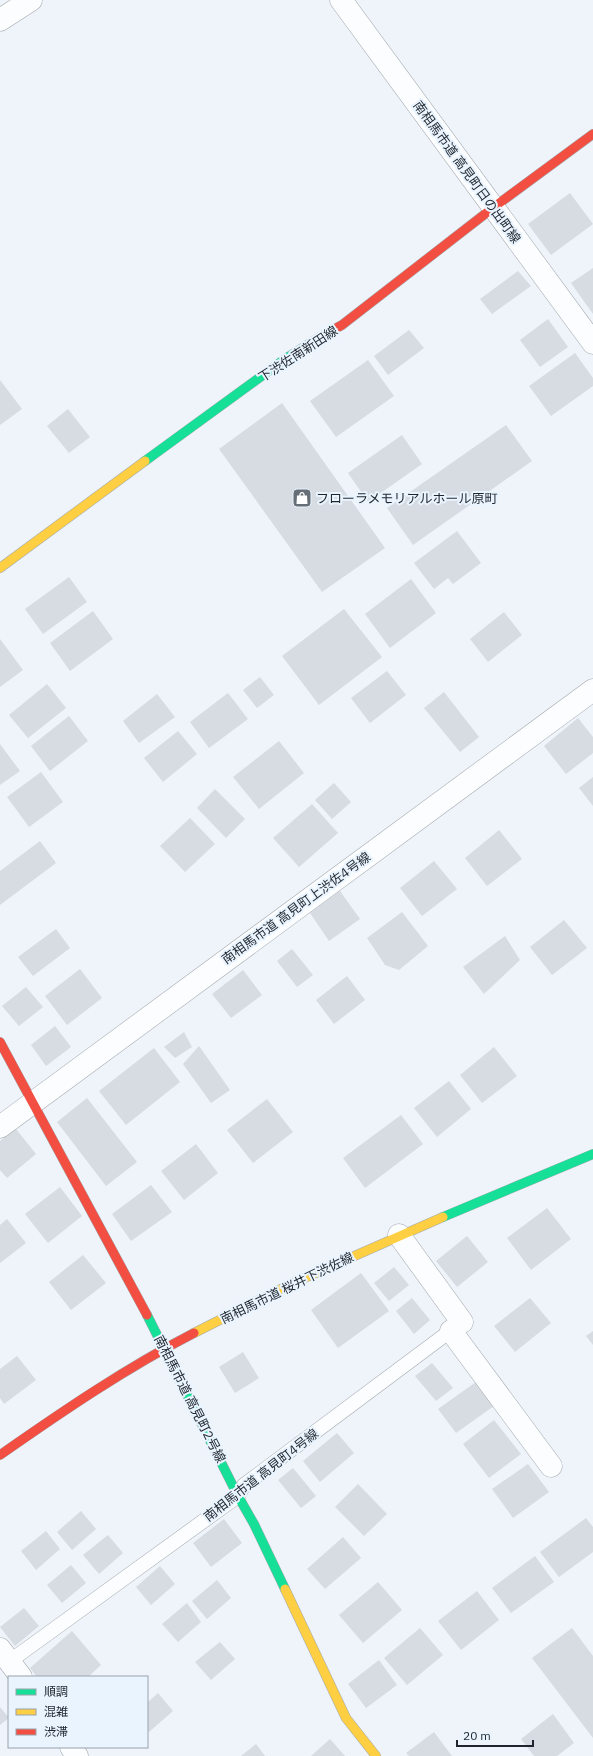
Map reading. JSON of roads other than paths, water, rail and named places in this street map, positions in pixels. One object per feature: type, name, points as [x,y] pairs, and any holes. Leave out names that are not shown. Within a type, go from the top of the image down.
[{"type":"street","points":[[0,20],[31,0]]},
{"type":"street","name":"南相馬市道 高見町日の出町線","points":[[341,0],[593,343]]},
{"type":"street","name":"下渋佐南新田線","points":[[0,568],[285,359],[321,336],[342,325],[494,207],[593,134]]},
{"type":"street","name":"南相馬市道 高見町上渋佐4号線","points":[[0,1127],[593,690]]},
{"type":"street","name":"南相馬市道 高見町2号線","points":[[0,1042],[165,1348],[238,1496],[254,1524],[346,1718],[376,1756]]},
{"type":"street","name":"南相馬市道 桜井下渋佐線","points":[[0,1456],[74,1403],[165,1348],[293,1283],[399,1235],[593,1154]]},
{"type":"street","points":[[399,1235],[456,1327],[551,1466]]},
{"type":"lane","name":"南相馬市道 高見町4号線","points":[[10,1662],[238,1496],[244,1485],[456,1327]]},
{"type":"place","name":"フローラメモリアルホール原町","points":[[302,498]]}]
